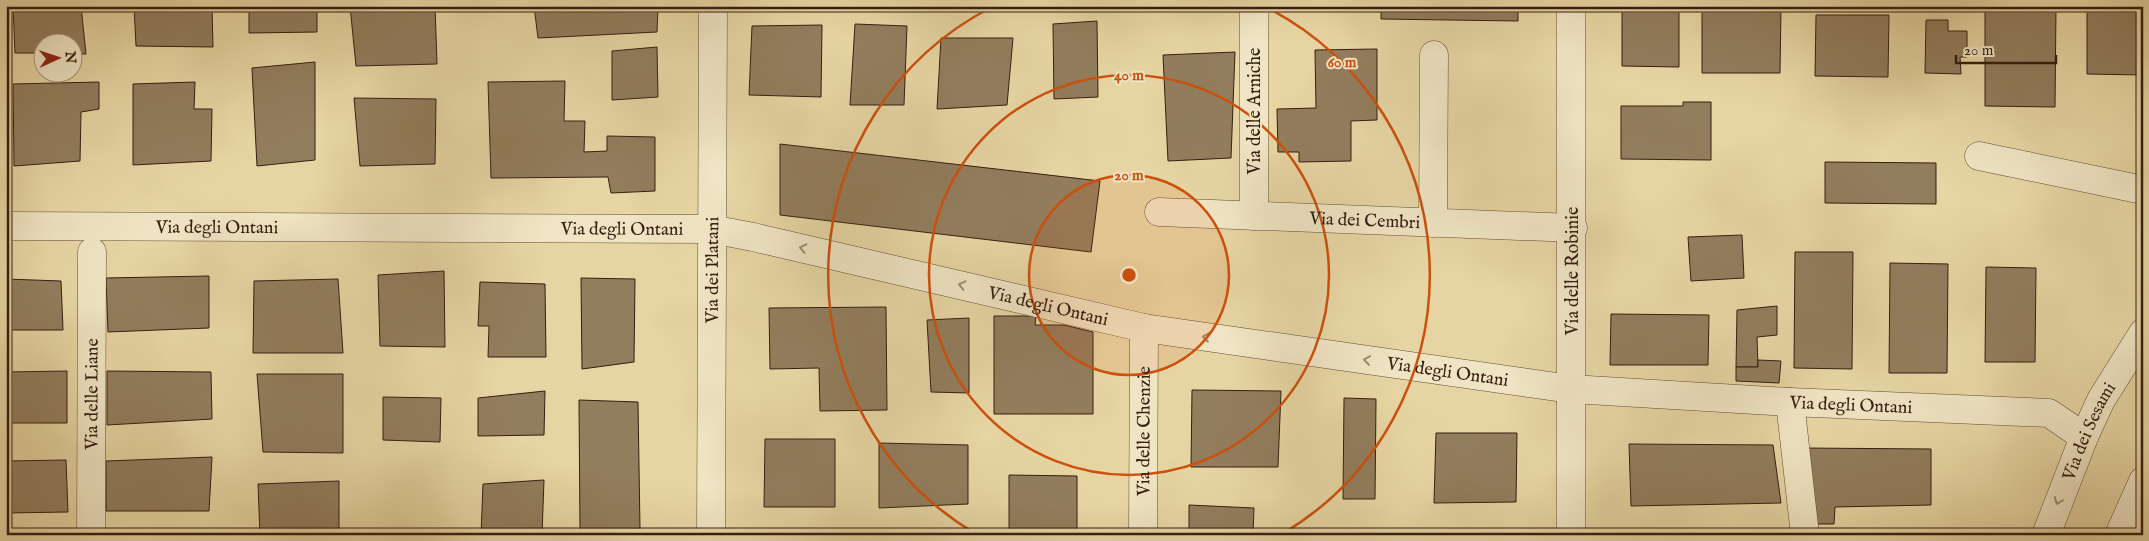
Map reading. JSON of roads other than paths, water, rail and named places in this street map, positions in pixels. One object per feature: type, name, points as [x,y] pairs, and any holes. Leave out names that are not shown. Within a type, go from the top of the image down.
[{"type":"street","name":"Via dei Platani","points":[[711,535],[713,6]]},
{"type":"street","name":"Via delle Arniche","points":[[1254,6],[1254,216]]},
{"type":"street","name":"Via delle Robinie","points":[[1571,535],[1572,6]]},
{"type":"street","points":[[1433,223],[1434,54]]},
{"type":"street","points":[[1979,156],[2143,190]]},
{"type":"street","name":"Via dei Cembri","points":[[1159,212],[1573,228]]},
{"type":"street","name":"Via degli Ontani","points":[[6,226],[711,230],[763,239],[1144,328],[1571,389],[1790,402],[2049,413],[2084,436]]},
{"type":"street","name":"Via delle Liane","points":[[91,535],[92,252]]},
{"type":"street","name":"Via delle Chenzie","points":[[1142,535],[1144,328]]},
{"type":"street","name":"Via dei Sesami","points":[[2046,535],[2084,436],[2101,400],[2143,333]]},
{"type":"street","points":[[1790,402],[1805,535]]},
{"type":"street","points":[[2118,535],[2143,481]]}]
